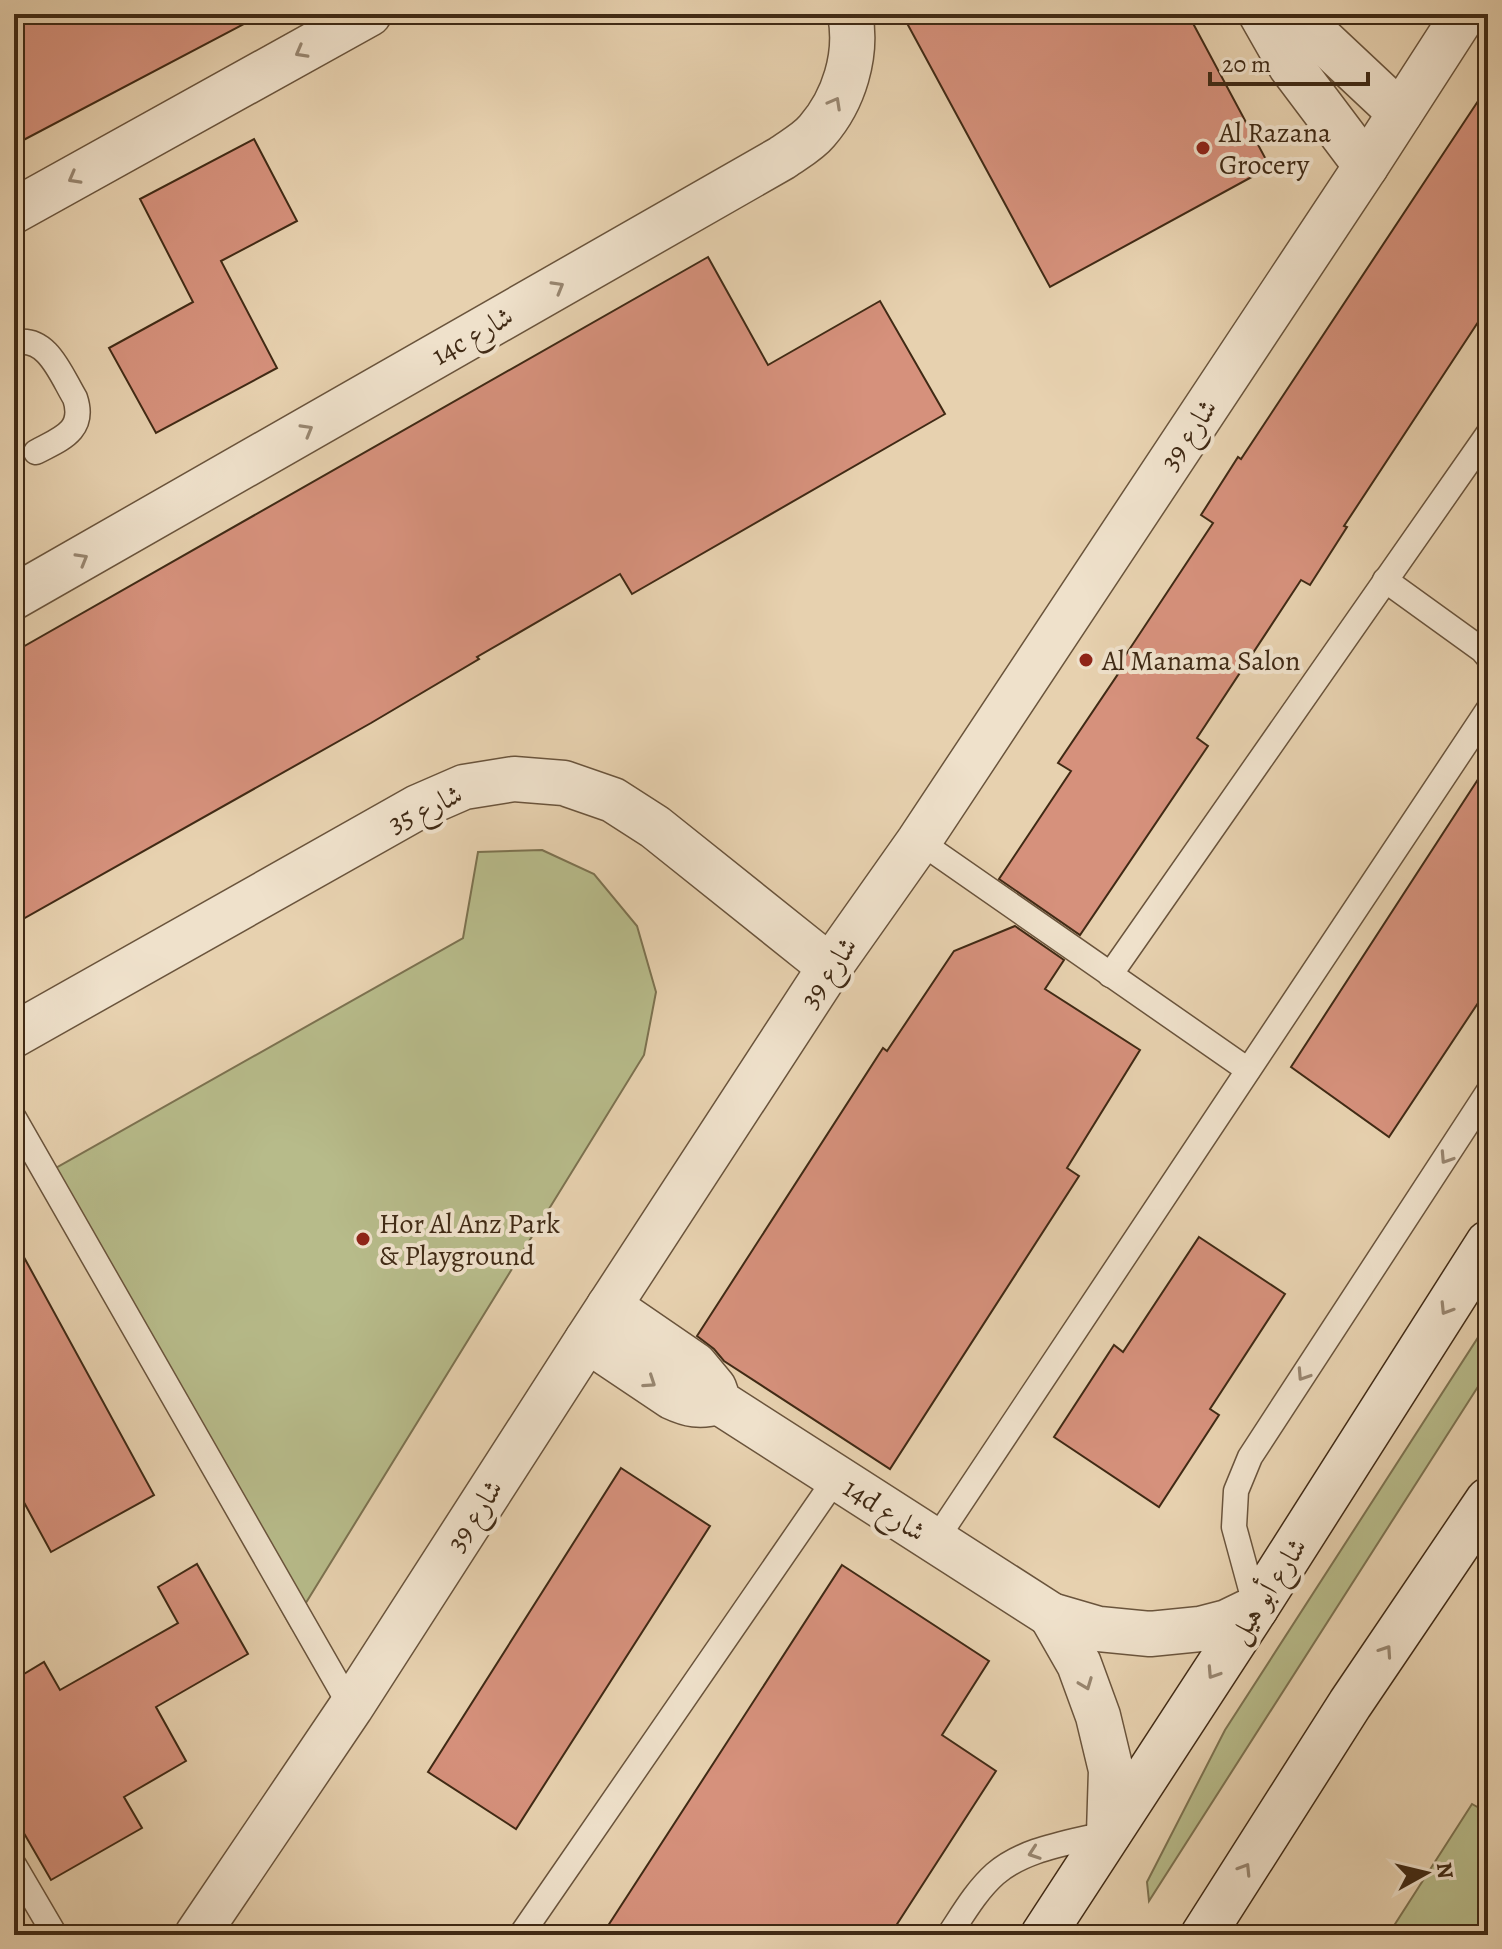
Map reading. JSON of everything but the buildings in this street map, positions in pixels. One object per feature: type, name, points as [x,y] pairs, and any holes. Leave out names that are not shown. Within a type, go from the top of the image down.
[{"type":"street","points":[[14,211],[369,14]]},
{"type":"street","name":"14c شارع","points":[[14,597],[782,158],[816,133],[839,100],[851,60],[850,14]]},
{"type":"street","points":[[1261,14],[1290,65],[1366,166]]},
{"type":"street","points":[[1298,14],[1400,113]]},
{"type":"street","name":"شارع 39","points":[[197,1935],[351,1707],[830,967],[919,841],[1464,14]]},
{"type":"street","name":"شارع 35","points":[[14,1035],[418,807],[464,787],[514,779],[564,783],[613,800],[655,827],[830,967]]},
{"type":"street","name":"شارع أبو هيل","points":[[1043,1935],[1488,1243]]},
{"type":"street","name":"14d شارع","points":[[598,1323],[695,1365],[714,1388],[719,1402],[1051,1615],[1099,1629],[1150,1634],[1200,1629],[1227,1622],[1256,1608]]},
{"type":"street","points":[[1203,1935],[1350,1704],[1488,1500]]},
{"type":"street","name":"14d شارع","points":[[1051,1615],[1079,1664],[1098,1716],[1111,1770],[1109,1833]]},
{"type":"lane","points":[[14,343],[25,340],[43,348],[78,407],[76,425],[70,432],[36,452]]},
{"type":"lane","points":[[1110,975],[1488,434]]},
{"type":"lane","points":[[1385,580],[1488,657]]},
{"type":"lane","points":[[935,1541],[1488,710]]},
{"type":"lane","points":[[919,841],[1248,1070]]},
{"type":"lane","points":[[1256,1608],[1234,1527],[1236,1491],[1250,1457],[1488,1092]]},
{"type":"lane","points":[[14,1118],[351,1707]]},
{"type":"lane","points":[[521,1935],[836,1478]]},
{"type":"lane","points":[[949,1935],[996,1873],[1017,1859],[1109,1833]]},
{"type":"lane","points":[[14,1865],[55,1935]]},
{"type":"green space","points":[[542,850],[594,874],[637,926],[656,992],[644,1055],[291,1627],[40,1177],[463,938],[478,852]]},
{"type":"green space","points":[[1488,1322],[1488,1371],[1149,1901],[1147,1882],[1225,1730]]},
{"type":"green space","points":[[1488,1798],[1488,1935],[1388,1935],[1472,1804],[1481,1809]]},
{"type":"place","name":"Al Razana Grocery","points":[[1203,148]]},
{"type":"place","name":"Al Manama Salon","points":[[1086,660]]},
{"type":"place","name":"Hor Al Anz Park & Playground","points":[[363,1239]]}]
